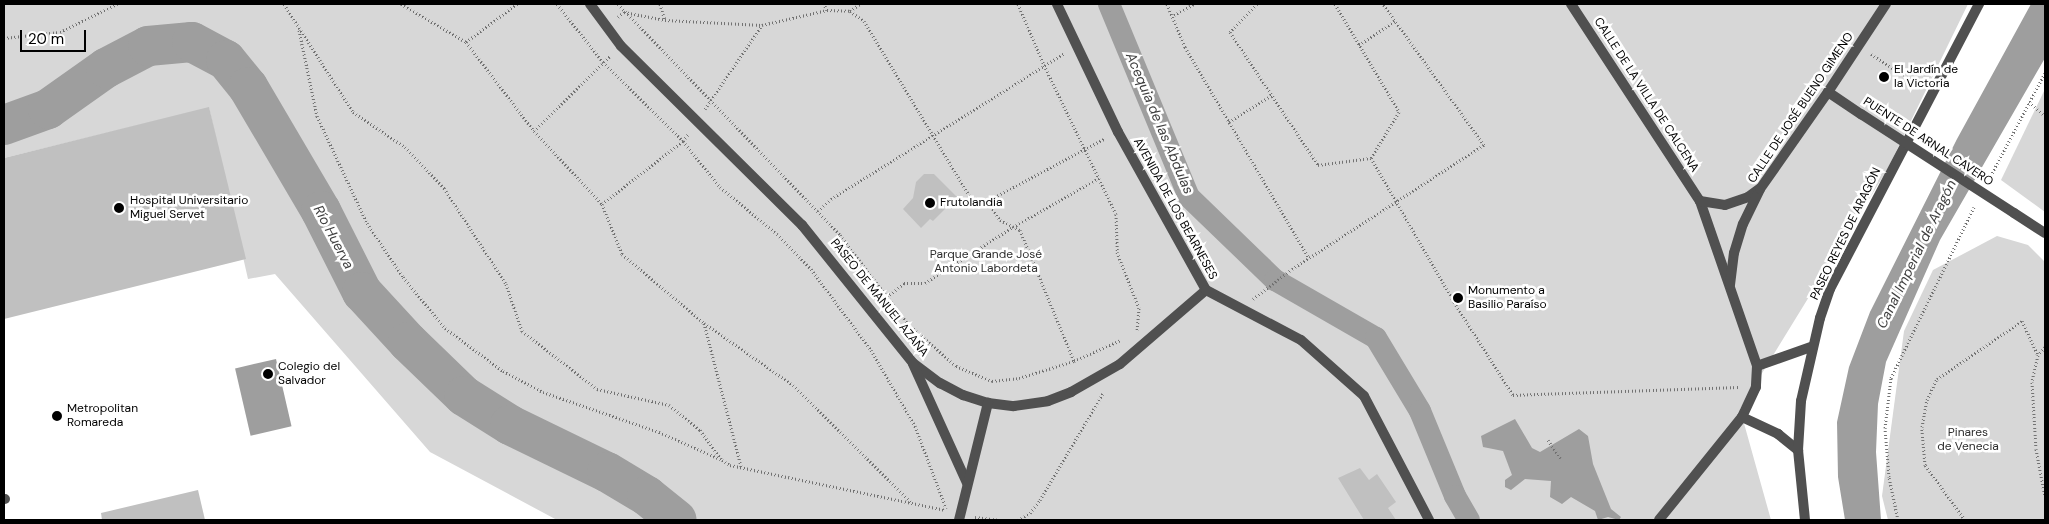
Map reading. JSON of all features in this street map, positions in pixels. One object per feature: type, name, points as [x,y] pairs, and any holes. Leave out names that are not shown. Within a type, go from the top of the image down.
[{"type":"street","name":"PASEO DE MANUEL AZAÑA","points":[[590,4],[621,46],[802,225],[913,363],[940,383],[988,403],[1014,406],[1048,401],[1071,392],[1120,364],[1206,290]]},
{"type":"street","name":"AVENIDA DE LOS BEARNESES","points":[[1057,4],[1118,132],[1206,290],[1301,340],[1364,396],[1429,520]]},
{"type":"street","name":"CALLE DE LA VILLA DE CALCENA","points":[[1571,4],[1700,201],[1730,289]]},
{"type":"street","name":"CALLE DE JOSÉ BUENO GIMENO","points":[[1730,289],[1734,253],[1743,224],[1760,189],[1828,92],[1886,4]]},
{"type":"street","name":"PASEO REYES DE ARAGÓN","points":[[1805,520],[1798,450],[1802,401],[1811,347],[1830,289],[1906,139],[1979,4]]},
{"type":"street","name":"PUENTE DE ARNAL CAVERO","points":[[1828,92],[2045,233]]},
{"type":"street","points":[[1700,201],[1725,205],[1748,197],[1760,189]]},
{"type":"street","points":[[1659,520],[1742,417],[1756,387],[1757,366],[1730,289]]},
{"type":"street","points":[[1757,366],[1811,347]]},
{"type":"street","points":[[913,363],[967,483]]},
{"type":"street","points":[[959,517],[988,403]]},
{"type":"street","points":[[1742,417],[1778,434],[1798,450]]},
{"type":"path","points":[[4,38],[60,32],[117,4]]},
{"type":"path","points":[[284,4],[353,112],[405,147],[444,188],[506,284],[522,331],[597,389],[669,405],[700,430],[722,460]]},
{"type":"path","points":[[401,4],[466,42],[534,131],[602,204],[622,254],[704,323],[793,384],[913,503]]},
{"type":"path","points":[[466,42],[517,4]]},
{"type":"path","points":[[557,4],[604,62],[683,141],[720,187],[777,234],[811,269],[871,350],[915,426],[947,510]]},
{"type":"path","points":[[618,4],[818,211],[888,296],[908,324],[935,350],[956,366],[981,378],[1019,378],[1106,349],[1136,331],[1139,308],[1118,252],[1116,214],[1044,65],[1018,4]]},
{"type":"path","points":[[660,4],[665,20]]},
{"type":"path","points":[[824,4],[827,10]]},
{"type":"path","points":[[850,11],[860,4]]},
{"type":"path","points":[[1167,4],[1174,15],[1185,47],[1309,258]]},
{"type":"path","points":[[1174,15],[1194,4]]},
{"type":"path","points":[[1257,4],[1230,32],[1318,165],[1371,158]]},
{"type":"path","points":[[1334,4],[1399,112],[1371,158]]},
{"type":"path","points":[[1263,290],[1292,269],[1484,145],[1383,4]]},
{"type":"path","points":[[624,12],[665,20],[762,24],[827,10],[850,11],[864,22],[976,206],[1118,132]]},
{"type":"path","points":[[606,28],[624,12]]},
{"type":"path","points":[[1360,45],[1395,21]]},
{"type":"path","points":[[602,204],[683,141],[762,24]]},
{"type":"path","points":[[298,27],[317,116],[367,223],[403,277],[445,328],[503,371],[543,392],[659,432],[722,460],[741,466],[947,510],[959,517],[1000,520]]},
{"type":"path","points":[[534,131],[621,46]]},
{"type":"path","points":[[818,211],[831,199],[934,137],[1044,65],[1076,47]]},
{"type":"path","points":[[1872,54],[1906,78]]},
{"type":"path","points":[[1984,188],[2045,73]]},
{"type":"path","points":[[1229,122],[1272,95]]},
{"type":"path","points":[[2029,102],[2045,113]]},
{"type":"path","points":[[1371,158],[1514,395],[1756,387]]},
{"type":"path","points":[[888,296],[904,283],[925,284],[1013,227],[1099,178]]},
{"type":"path","points":[[987,200],[1000,220],[1020,230],[1074,361]]},
{"type":"path","points":[[1898,520],[1889,477],[1885,428],[1891,378],[1975,205]]},
{"type":"path","points":[[1965,520],[1925,465],[1922,427],[1927,400],[1937,379],[2022,321],[2038,354]]},
{"type":"path","points":[[704,323],[741,466]]},
{"type":"path","points":[[2045,347],[2038,354],[2032,382],[2036,449],[2045,498]]},
{"type":"path","points":[[1018,520],[1030,513],[1040,500],[1105,390]]},
{"type":"path","points":[[1548,440],[1560,458]]},
{"type":"green space","name":"Parque Grande José Antonio Labordeta","points":[[4,4],[1968,4],[1887,170],[1740,409],[1771,520],[557,520],[430,452],[275,274],[248,279],[209,108],[4,158]]},
{"type":"green space","points":[[2045,89],[2045,212],[2001,180]]},
{"type":"green space","name":"Pinares de Venecia","points":[[1997,236],[2028,245],[2045,262],[2045,520],[1888,520],[1882,496],[1904,331],[1933,270]]},
{"type":"water","name":"Canal Imperial de Aragón","points":[[2031,4],[2045,4],[2045,58],[1940,240],[1886,362],[1878,404],[1876,452],[1881,520],[1845,520],[1838,477],[1837,422],[1849,367],[1870,312],[1957,139]]},
{"type":"water","points":[[276,359],[292,426],[251,436],[235,368]]},
{"type":"water","points":[[1515,419],[1532,448],[1540,452],[1579,429],[1588,436],[1593,464],[1611,509],[1621,517],[1619,520],[1608,517],[1598,520],[1595,511],[1571,497],[1562,504],[1550,497],[1551,481],[1525,479],[1511,490],[1505,487],[1505,480],[1512,475],[1503,451],[1483,447],[1481,436]]},
{"type":"building","name":"Hospital Universitario Miguel Servet","points":[[209,107],[246,259],[4,319],[4,158]]},
{"type":"building","name":"Frutolandia","points":[[924,174],[934,174],[957,197],[933,221],[930,219],[921,228],[903,209],[913,198],[916,182]]},
{"type":"building","points":[[1360,468],[1369,480],[1377,474],[1396,502],[1388,508],[1396,520],[1364,520],[1338,478]]},
{"type":"building","points":[[198,490],[205,520],[102,520],[101,513]]},
{"type":"waterway","name":"Acequia de las Abdulas","points":[[1109,4],[1189,197],[1275,280],[1376,338],[1420,411],[1455,496],[1469,520]]},
{"type":"waterway","name":"Río Huerva","points":[[4,125],[48,109],[106,68],[148,46],[192,42],[226,60],[248,87],[321,211],[362,292],[408,342],[464,396],[510,425],[607,472],[647,496],[677,520]]},
{"type":"place","name":"El Jardín de la Victoria","points":[[1884,77]]},
{"type":"place","name":"Frutolandia","points":[[930,203]]},
{"type":"place","name":"Hospital Universitario Miguel Servet","points":[[119,208]]},
{"type":"place","name":"Monumento a Basilio Paraíso","points":[[1458,298]]},
{"type":"place","name":"Colegio del Salvador","points":[[268,374]]},
{"type":"place","name":"Metropolitan Romareda","points":[[57,416]]}]
